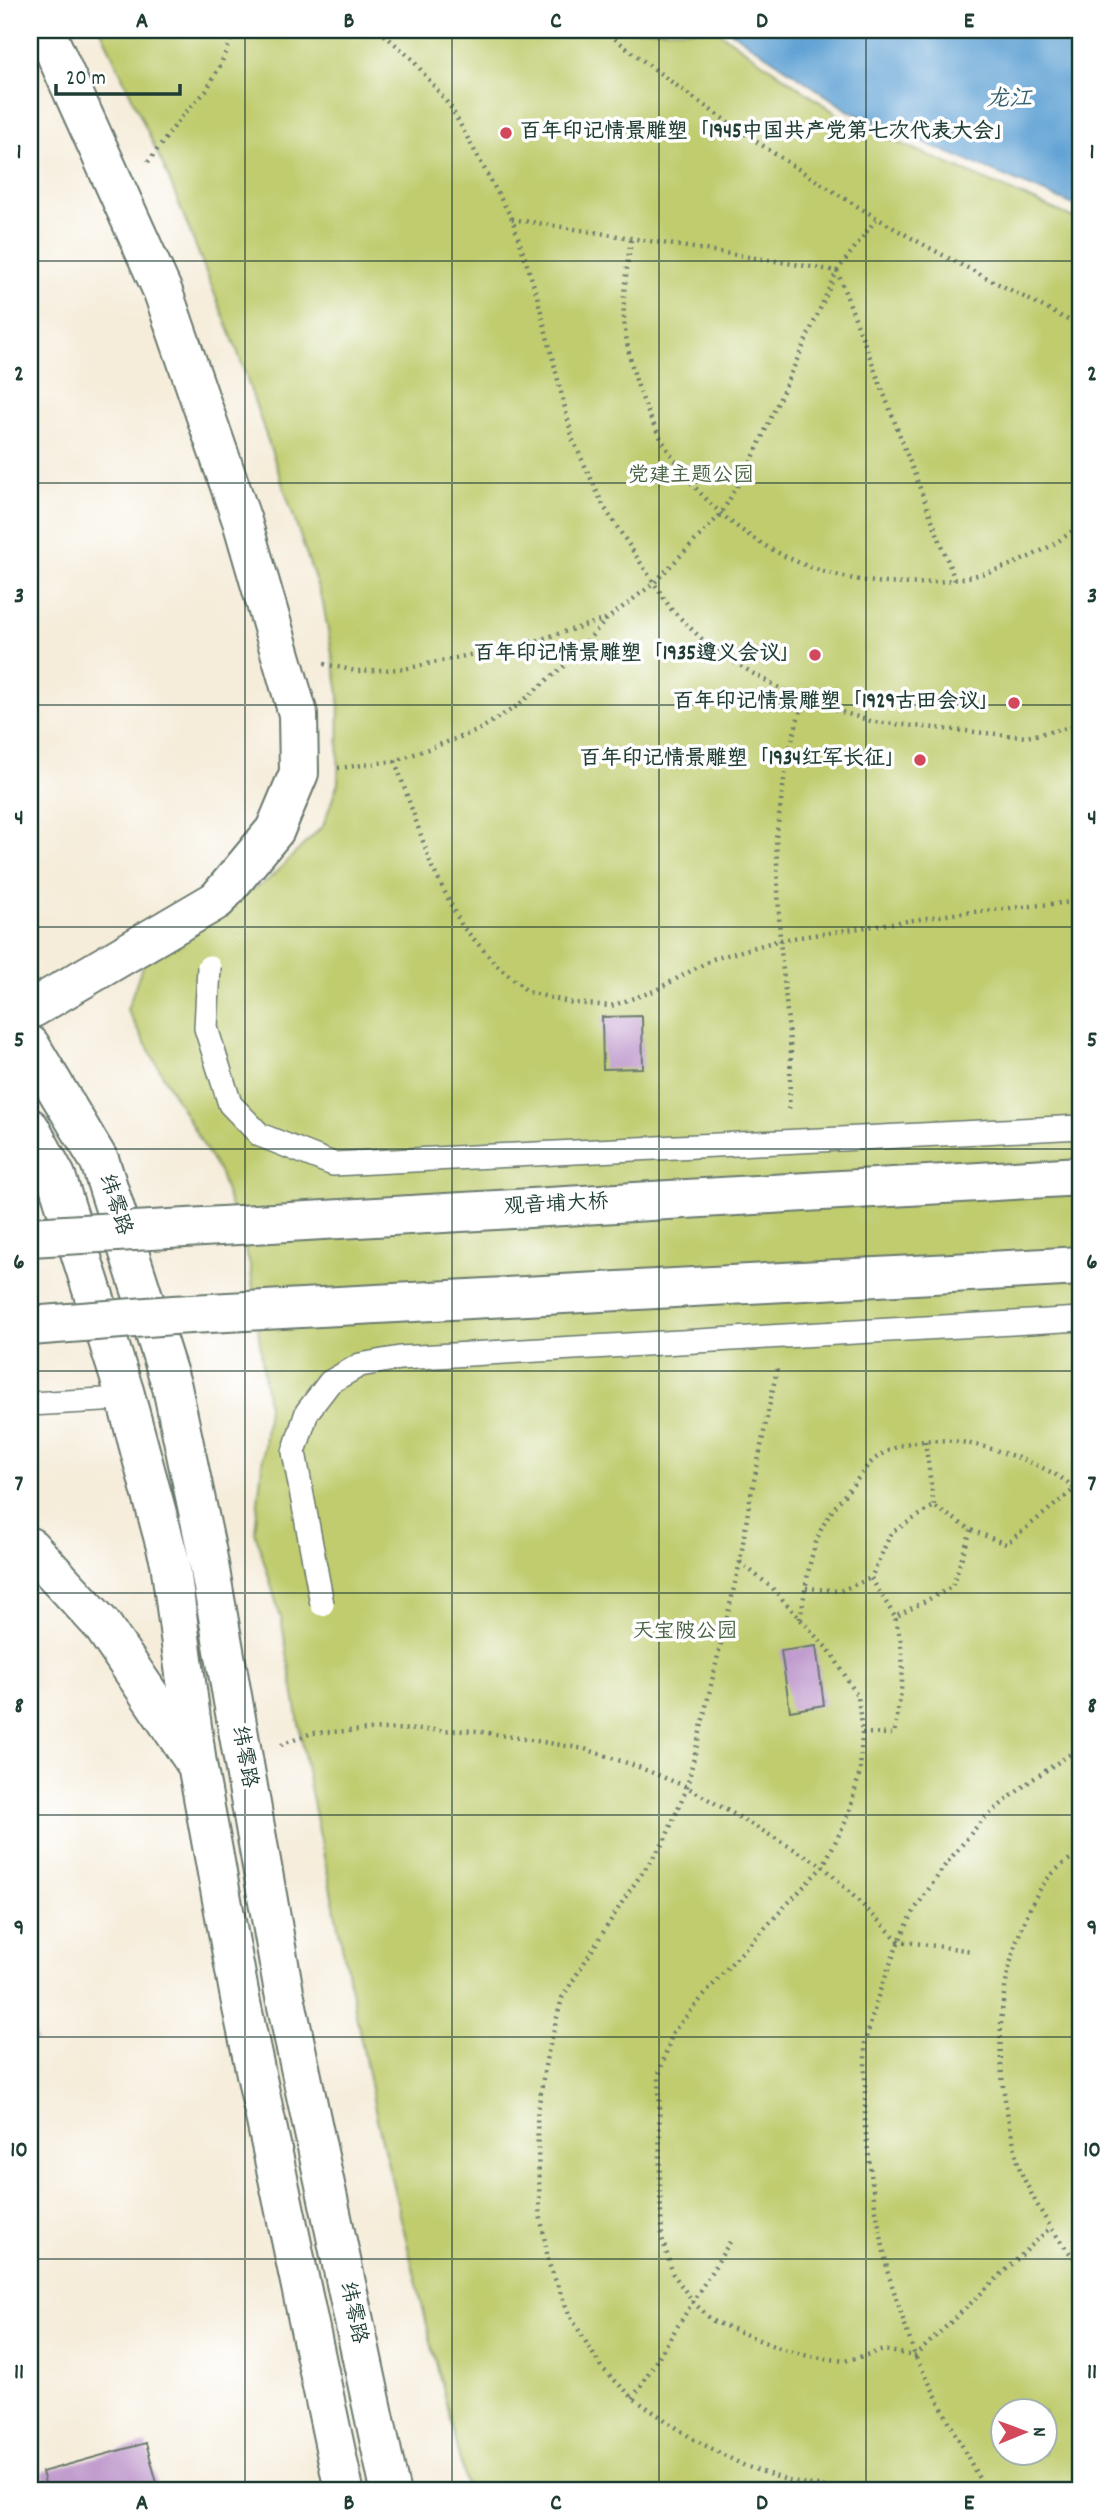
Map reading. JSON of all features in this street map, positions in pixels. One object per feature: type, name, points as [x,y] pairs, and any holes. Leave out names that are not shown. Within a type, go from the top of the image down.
[{"type":"street","points":[[31,1027],[217,900],[275,830],[299,774],[298,715],[242,521],[163,292],[45,30]]},
{"type":"street","name":"纬零路","points":[[31,1027],[100,1162],[172,1387],[207,1553],[284,1992],[390,2490]]},
{"type":"street","points":[[30,1128],[56,1176],[124,1391],[170,1563],[197,1764],[241,2003],[344,2490]]},
{"type":"street","name":"观音埔大桥","points":[[30,1237],[1081,1176]]},
{"type":"street","points":[[30,1326],[173,1315],[1081,1266]]},
{"type":"street","points":[[30,1548],[102,1625],[197,1764]]},
{"type":"lane","points":[[209,967],[206,1028],[230,1104],[260,1135],[333,1164],[1081,1127]]},
{"type":"lane","points":[[322,1604],[294,1452],[307,1412],[330,1382],[360,1365],[400,1358],[1081,1319]]},
{"type":"lane","points":[[30,1404],[103,1400]]},
{"type":"path","points":[[122,196],[183,115],[206,91],[235,30]]},
{"type":"path","points":[[379,30],[412,59],[450,106],[512,219],[536,292],[573,440],[604,508],[671,609],[711,648],[803,700],[874,722],[1026,737],[1081,725]]},
{"type":"path","points":[[604,30],[751,139],[877,218],[1081,327]]},
{"type":"path","points":[[299,774],[395,761],[477,731],[517,706],[565,665],[607,618],[653,584],[721,514],[752,460],[837,271],[877,218]]},
{"type":"path","points":[[512,219],[837,271]]},
{"type":"path","points":[[631,240],[624,284],[625,327],[633,369],[646,409],[665,447],[689,482],[721,514],[753,538],[790,559],[830,574],[871,582],[914,585],[956,580],[997,570],[1036,553],[1081,524]]},
{"type":"path","points":[[837,271],[956,580]]},
{"type":"path","points":[[282,654],[356,671],[404,669],[535,641],[607,618]]},
{"type":"path","points":[[789,1109],[791,1053],[779,940],[776,838],[787,759],[803,700]]},
{"type":"path","points":[[395,761],[432,867],[462,926],[496,964],[528,992],[573,1003],[611,1006],[654,991],[713,958],[779,940],[953,914],[1081,901]]},
{"type":"path","points":[[779,1359],[740,1562],[687,1787],[664,1842],[628,1893],[562,1998],[546,2060],[537,2116],[540,2214],[548,2264],[569,2314],[601,2367],[633,2398],[693,2440],[744,2466],[789,2481],[829,2488],[891,2486],[916,2490]]},
{"type":"path","points":[[800,1620],[815,1544],[831,1510],[876,1459],[899,1447],[925,1441],[960,1441],[991,1448],[1020,1458],[1076,1488],[1081,1496]]},
{"type":"path","points":[[925,1441],[934,1506],[971,1530],[1006,1544],[1076,1488]]},
{"type":"path","points":[[806,1588],[840,1591],[872,1578],[891,1532],[934,1506]]},
{"type":"path","points":[[895,1618],[953,1587],[971,1530]]},
{"type":"path","points":[[740,1562],[771,1587],[832,1654],[859,1697],[862,1733],[860,1772],[847,1819],[823,1866],[699,1999],[673,2032],[659,2074],[663,2238],[673,2273],[694,2303],[713,2321],[776,2347],[808,2356],[845,2361],[884,2350],[915,2356]]},
{"type":"path","points":[[862,1733],[894,1734],[905,1672],[903,1645],[895,1618],[872,1578]]},
{"type":"path","points":[[270,1749],[312,1733],[384,1729],[475,1731],[585,1749],[687,1787],[823,1866],[899,1941],[972,1951]]},
{"type":"path","points":[[985,2490],[915,2356],[888,2273],[875,2205],[865,2127],[864,2043],[879,1993],[899,1941],[915,1909],[983,1819],[1081,1746]]},
{"type":"path","points":[[1081,1851],[1051,1875],[1033,1900],[1010,1959],[1002,1998],[1000,2057],[1008,2119],[1020,2170],[1050,2228],[1081,2266]]},
{"type":"path","points":[[915,2356],[1050,2228]]},
{"type":"path","points":[[633,2398],[730,2242]]},
{"type":"green space","points":[[101,30],[716,30],[846,120],[1081,221],[1081,2490],[467,2490],[378,2124],[308,1777],[281,1618],[255,1532],[268,1406],[250,1265],[220,1174],[127,1010],[143,964],[196,923],[267,881],[323,826],[338,783],[339,693],[323,603],[237,350],[167,174]]},
{"type":"water","name":"龙江","points":[[729,30],[1081,30],[1081,208],[851,112]]},
{"type":"building","points":[[642,1016],[643,1068],[603,1069],[602,1017]]},
{"type":"building","points":[[816,1646],[824,1705],[790,1711],[781,1651]]},
{"type":"building","points":[[30,2017],[37,2041],[30,2043]]},
{"type":"building","points":[[146,2443],[159,2490],[47,2490],[42,2472]]},
{"type":"place","name":"百年印记情景雕塑「1945中国共产党第七次代表大会」","points":[[506,133]]},
{"type":"place","name":"百年印记情景雕塑「1935遵义会议」","points":[[815,655]]},
{"type":"place","name":"百年印记情景雕塑「1929古田会议」","points":[[1014,703]]},
{"type":"place","name":"百年印记情景雕塑「1934红军长征」","points":[[920,760]]},
{"type":"park label","name":"党建主题公园","points":[[691,477]]},
{"type":"park label","name":"天宝陂公园","points":[[685,1633]]}]
